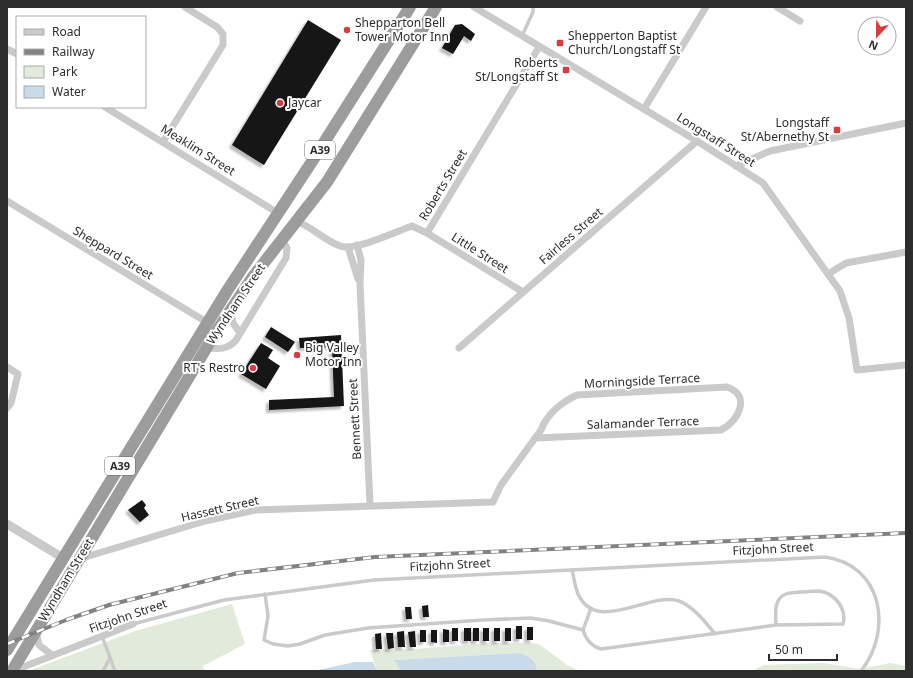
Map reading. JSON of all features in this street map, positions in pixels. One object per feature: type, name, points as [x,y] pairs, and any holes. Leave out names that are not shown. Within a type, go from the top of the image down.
[{"type":"highway","name":"Wyndham Street","points":[[7,650],[208,323],[410,7]]},
{"type":"highway","name":"Wyndham Street","points":[[12,671],[206,348],[230,311],[281,240],[327,182],[436,7]]},
{"type":"highway","points":[[278,213],[296,221]]},
{"type":"highway","points":[[63,558],[79,559]]},
{"type":"highway","points":[[7,668],[12,671]]},
{"type":"street","points":[[163,142],[223,45],[223,34],[217,27],[185,7]]},
{"type":"street","name":"Longstaff Street","points":[[474,7],[763,182],[840,291],[849,318],[857,370],[906,365]]},
{"type":"street","points":[[644,109],[706,7]]},
{"type":"street","points":[[777,7],[800,21]]},
{"type":"street","name":"Roberts Street","points":[[348,247],[412,226],[427,233],[539,47]]},
{"type":"street","points":[[7,48],[16,53]]},
{"type":"street","name":"Meaklim Street","points":[[107,108],[278,213]]},
{"type":"street","points":[[736,166],[770,151],[906,123]]},
{"type":"street","name":"Fairless Street","points":[[459,348],[697,141]]},
{"type":"street","name":"Sheppard Street","points":[[7,201],[208,323]]},
{"type":"street","points":[[296,221],[306,225],[338,245],[348,247]]},
{"type":"street","name":"Little Street","points":[[427,233],[523,292]]},
{"type":"street","points":[[206,348],[219,349],[229,347],[240,333],[286,258],[287,248],[281,240]]},
{"type":"street","name":"Bennett Street","points":[[357,245],[361,260],[360,284],[370,505]]},
{"type":"street","name":"Bennett Street","points":[[348,247],[360,284]]},
{"type":"street","points":[[828,274],[846,263],[906,252]]},
{"type":"street","points":[[230,311],[233,323],[240,333]]},
{"type":"street","points":[[7,368],[18,374],[11,403],[7,408]]},
{"type":"street","name":"Morningside Terrace","points":[[370,505],[493,502],[501,485],[544,423],[563,401],[577,395],[727,388],[733,389],[737,394],[740,400],[741,408]]},
{"type":"street","name":"Salamander Terrace","points":[[535,438],[721,430],[729,426],[741,408]]},
{"type":"street","name":"Hassett Street","points":[[79,559],[205,520],[256,510],[370,505]]},
{"type":"street","points":[[7,524],[63,558]]},
{"type":"street","name":"Fitzjohn Street","points":[[12,671],[133,624]]},
{"type":"street","points":[[36,631],[39,645],[52,656]]},
{"type":"lane","points":[[522,36],[533,12],[533,7]]},
{"type":"lane","name":"Fitzjohn Street","points":[[133,624],[224,600],[374,580],[825,558],[841,560],[856,568],[868,580],[875,596],[879,615],[878,634],[869,659],[861,671]]},
{"type":"lane","points":[[572,570],[578,594],[590,608],[598,611],[613,612],[659,599],[672,599],[682,602],[689,607],[715,634]]},
{"type":"lane","points":[[590,608],[583,630],[585,637],[593,647],[601,649],[776,625],[843,624],[845,617],[839,603],[826,594],[819,592],[789,593],[783,595],[777,604],[776,625]]},
{"type":"lane","points":[[265,594],[268,616],[264,640],[273,644],[288,646],[300,644],[326,635],[368,628],[436,622],[531,618],[583,630]]},
{"type":"lane","points":[[102,636],[115,671]]},
{"type":"lane","points":[[103,671],[110,658]]},
{"type":"green space","points":[[232,604],[245,644],[203,666],[204,671],[28,671],[135,631]]},
{"type":"green space","points":[[489,643],[539,644],[567,665],[580,671],[537,671],[537,668],[519,653],[395,660],[401,671],[377,671],[370,650],[415,649]]},
{"type":"green space","points":[[824,663],[860,669],[890,663],[906,666],[906,671],[752,671],[764,665]]},
{"type":"water","points":[[519,653],[533,661],[537,671],[401,671],[394,660]]},
{"type":"water","points":[[355,662],[373,662],[377,671],[313,671]]},
{"type":"building","points":[[308,20],[341,40],[264,165],[232,145]]},
{"type":"building","points":[[462,24],[475,34],[471,41],[464,36],[453,54],[442,48],[455,25]]},
{"type":"building","points":[[271,327],[295,342],[288,352],[265,337]]},
{"type":"building","points":[[341,335],[344,406],[269,410],[269,400],[334,397],[332,347],[300,348],[299,338]]},
{"type":"building","points":[[261,343],[273,350],[268,358],[280,366],[266,389],[241,374]]},
{"type":"building","points":[[142,500],[146,505],[144,508],[149,515],[140,522],[128,510]]},
{"type":"building","points":[[428,605],[429,617],[423,617],[422,606]]},
{"type":"building","points":[[405,607],[411,607],[412,619],[406,619]]},
{"type":"building","points":[[516,626],[522,626],[522,639],[516,639]]},
{"type":"building","points":[[527,627],[533,627],[533,640],[527,640]]},
{"type":"building","points":[[452,628],[458,628],[458,641],[452,641]]},
{"type":"building","points":[[464,628],[471,628],[471,641],[464,641]]},
{"type":"building","points":[[473,628],[479,628],[479,641],[473,641]]},
{"type":"building","points":[[483,628],[489,628],[489,641],[483,641]]},
{"type":"building","points":[[494,628],[500,628],[500,641],[494,641]]},
{"type":"building","points":[[505,628],[511,628],[511,641],[505,641]]},
{"type":"building","points":[[443,629],[449,630],[449,642],[443,642]]},
{"type":"building","points":[[420,630],[426,630],[426,642],[420,642]]},
{"type":"building","points":[[431,630],[437,630],[437,643],[431,642]]},
{"type":"building","points":[[404,631],[405,647],[398,647],[397,632]]},
{"type":"building","points":[[415,631],[416,647],[410,647],[408,632]]},
{"type":"building","points":[[381,633],[382,649],[376,649],[375,634]]},
{"type":"building","points":[[386,633],[393,633],[394,648],[388,649]]},
{"type":"railway","points":[[7,644],[66,620],[109,605],[238,573],[375,557],[906,533]]},
{"type":"place","name":"Shepparton Bell Tower Motor Inn","points":[[347,30]]},
{"type":"place","name":"Shepperton Baptist Church/Longstaff St","points":[[560,43]]},
{"type":"place","name":"Roberts St/Longstaff St","points":[[566,70]]},
{"type":"place","name":"Jaycar","points":[[280,103]]},
{"type":"place","name":"Longstaff St/Abernethy St","points":[[837,130]]},
{"type":"place","name":"Big Valley Motor Inn","points":[[297,355]]},
{"type":"place","name":"RT's Restro","points":[[253,368]]}]
